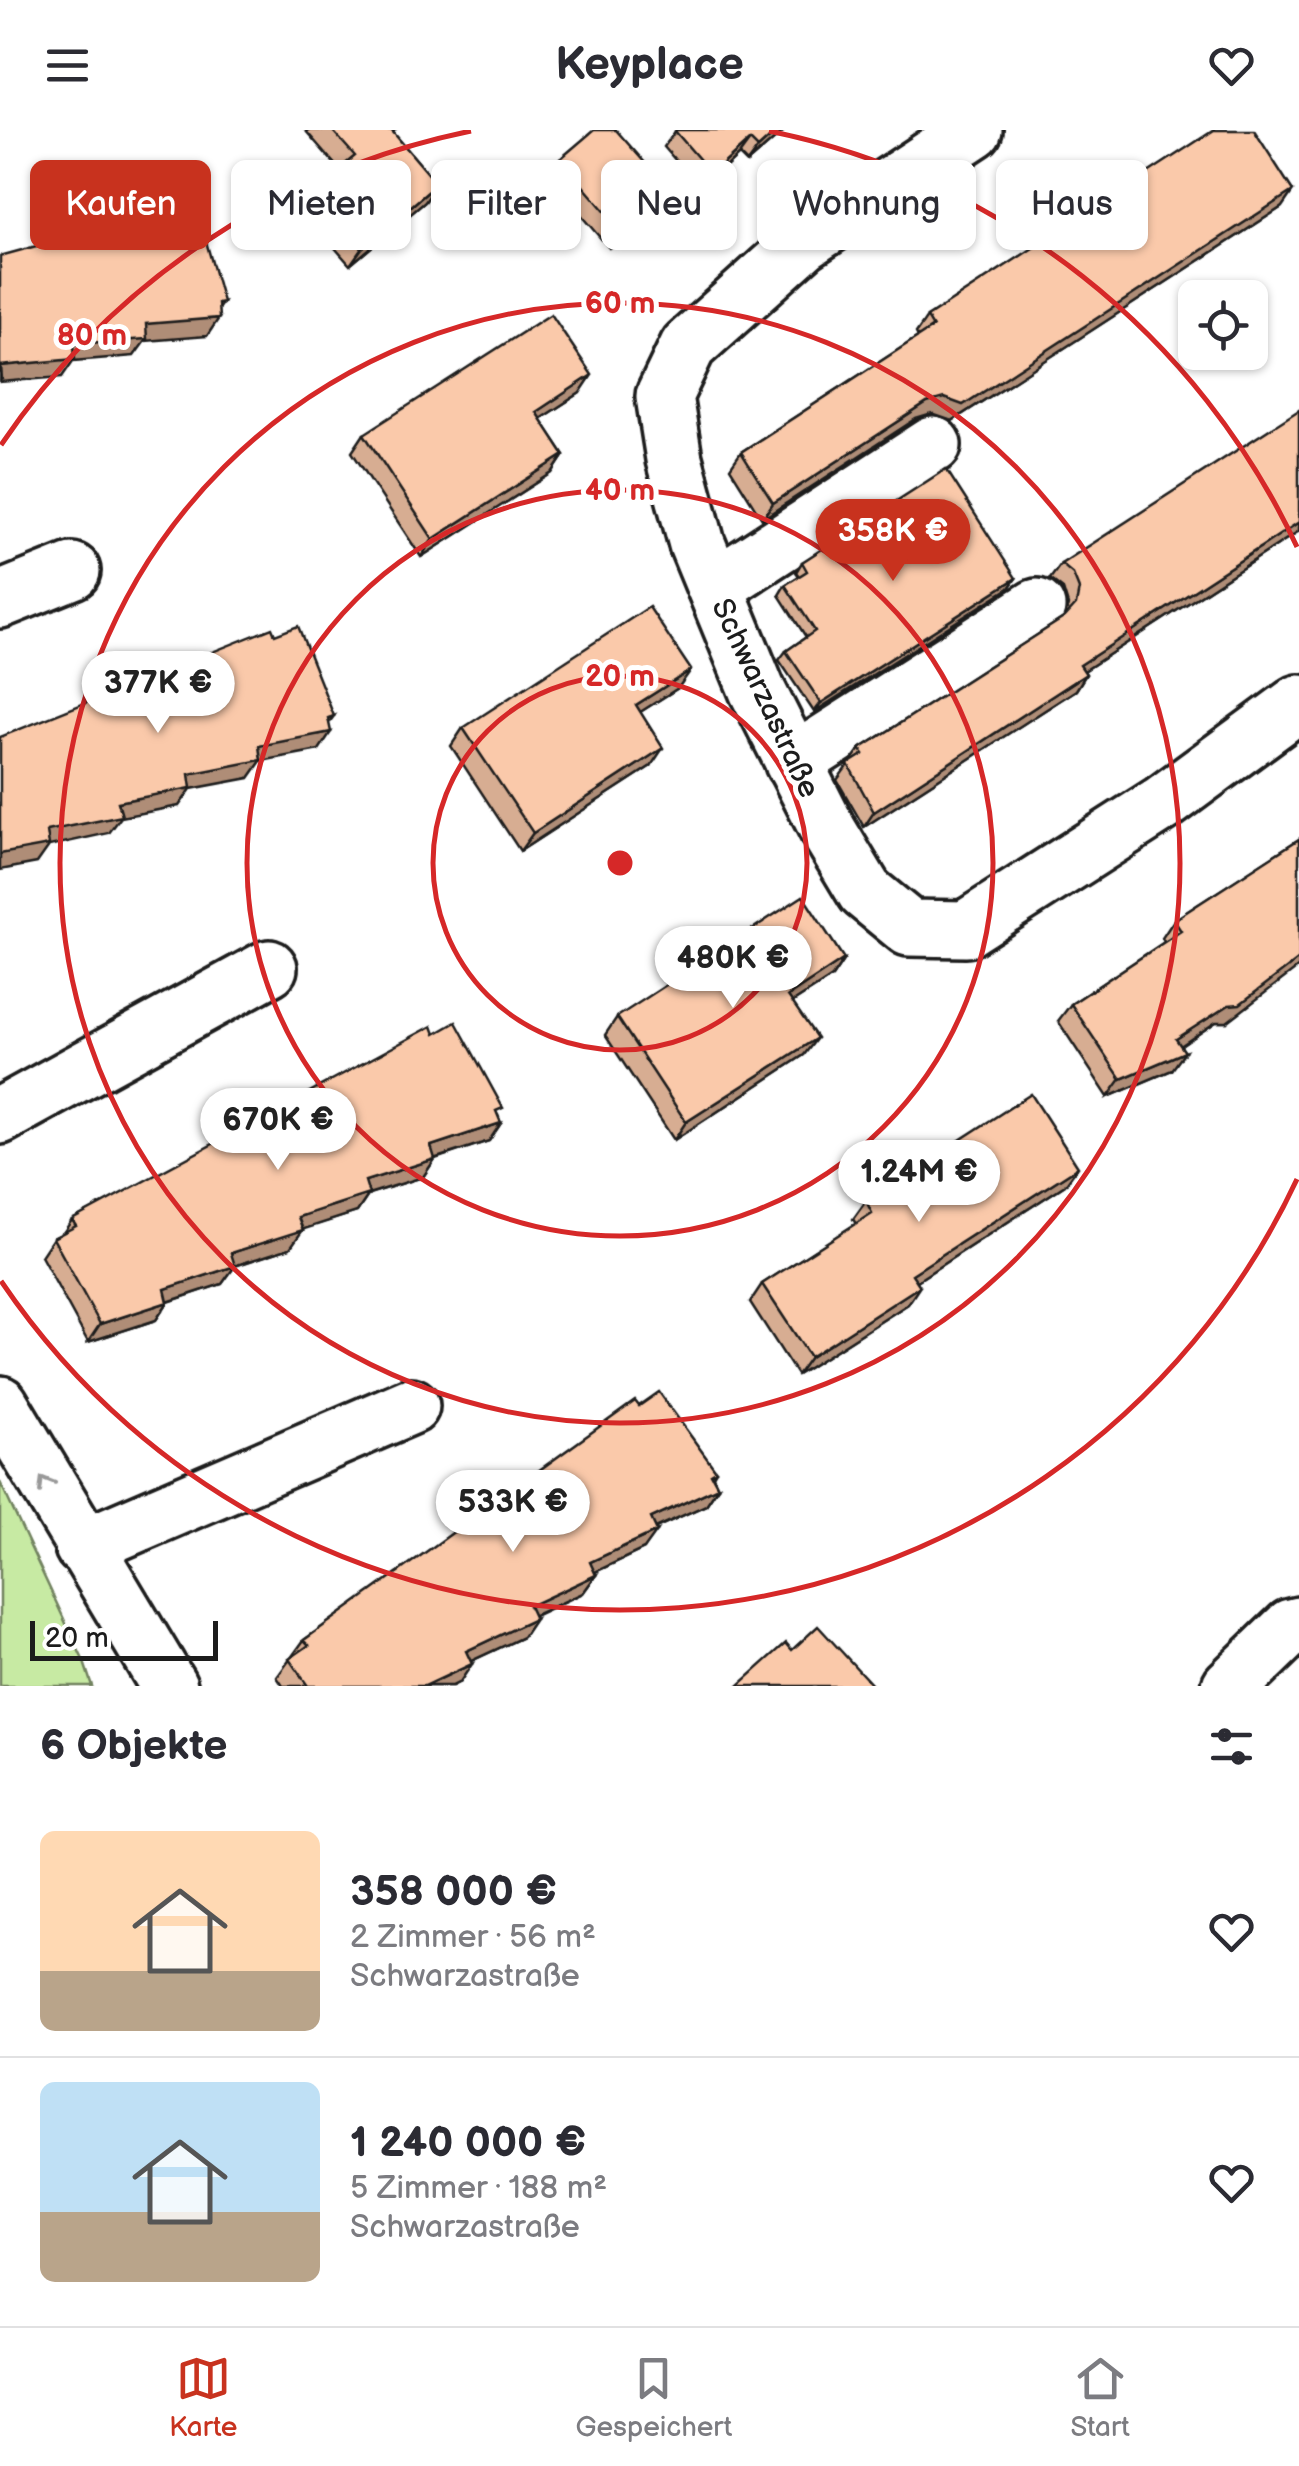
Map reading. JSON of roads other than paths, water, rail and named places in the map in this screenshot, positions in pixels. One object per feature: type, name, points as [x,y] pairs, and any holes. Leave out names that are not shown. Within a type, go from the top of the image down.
[{"type":"street","name":"Schwarzastraße","points":[[974,130],[804,242],[688,346],[664,396],[674,459],[698,544],[715,587],[793,764],[864,892],[909,928],[966,929],[1162,803],[1299,703]]},
{"type":"street","points":[[715,587],[934,444]]},
{"type":"street","points":[[0,600],[72,571]]},
{"type":"street","points":[[793,764],[1038,608]]},
{"type":"street","points":[[0,1116],[270,968]]},
{"type":"street","points":[[0,1404],[169,1686]]},
{"type":"street","points":[[83,1547],[410,1406]]},
{"type":"street","points":[[1230,1686],[1291,1627],[1299,1625]]}]
